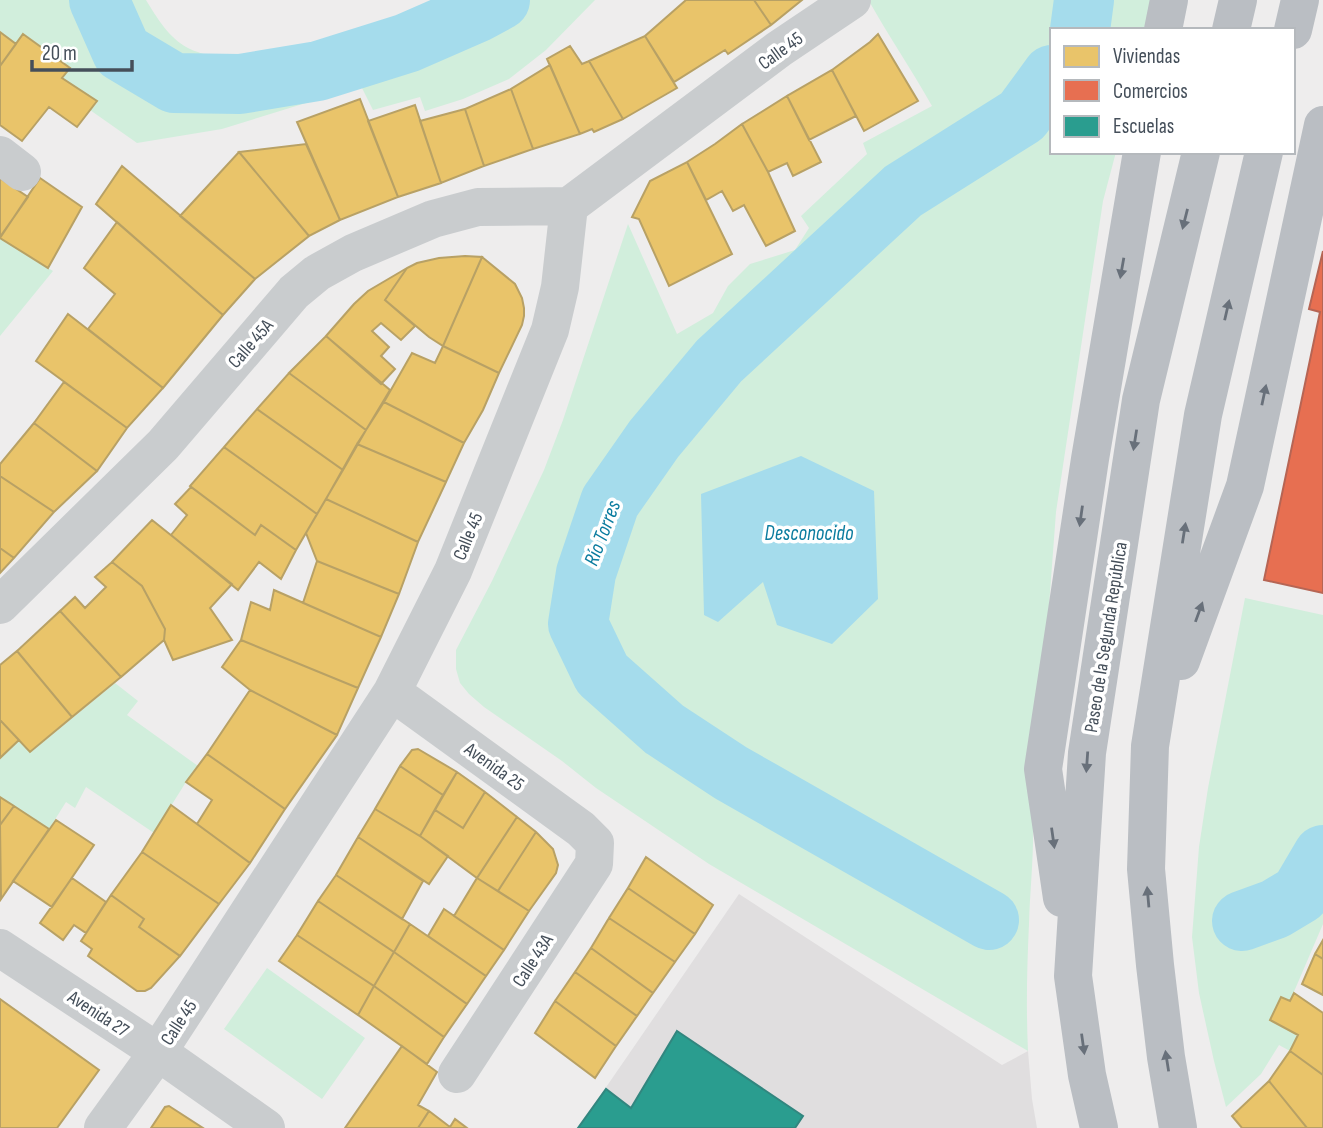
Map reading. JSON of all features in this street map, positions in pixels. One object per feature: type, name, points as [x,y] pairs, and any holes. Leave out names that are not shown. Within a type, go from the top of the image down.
[{"type":"highway","points":[[1163,28],[1169,0]]},
{"type":"highway","points":[[1231,28],[1238,0]]},
{"type":"highway","points":[[1293,28],[1300,0]]},
{"type":"highway","points":[[1150,746],[1245,486],[1323,125]]},
{"type":"highway","points":[[1073,976],[1043,769],[1090,459],[1142,154]]},
{"type":"highway","name":"Paseo de la Segunda República","points":[[1099,1128],[1087,1075],[1073,976],[1087,753],[1141,400],[1201,154]]},
{"type":"highway","points":[[1178,1128],[1154,965],[1146,869],[1150,746],[1203,415],[1264,154]]},
{"type":"street","name":"Calle 45","points":[[103,1128],[158,1052],[392,692],[453,570],[550,330],[560,287],[569,206],[779,49],[852,0]]},
{"type":"street","name":"Calle 45A","points":[[0,605],[163,445],[294,292],[317,273],[353,253],[433,219],[478,207],[569,206]]},
{"type":"street","name":"Avenida 25","points":[[392,692],[582,829],[595,843]]},
{"type":"street","name":"Calle 43A","points":[[457,1074],[594,864],[595,843]]},
{"type":"street","name":"Avenida 27","points":[[0,948],[158,1052],[266,1128]]},
{"type":"shaded area","points":[[739,894],[1002,1065],[1028,1051],[1037,1128],[578,1128]]},
{"type":"green space","points":[[0,0],[146,0],[164,27],[181,44],[200,53],[228,59],[305,48],[354,36],[402,20],[447,0],[595,0],[546,50],[509,79],[463,99],[425,111],[420,97],[373,110],[361,86],[222,129],[137,143],[90,110],[97,103],[62,78],[70,68],[24,34],[16,44],[0,32]]},
{"type":"green space","points":[[1157,0],[1150,28],[1050,28],[1050,154],[1115,154],[1103,201],[1056,512],[1033,820],[1027,972],[1028,1051],[709,864],[596,788],[484,707],[460,683],[456,669],[456,650],[544,470],[628,224],[677,334],[713,313],[728,286],[750,264],[795,250],[809,228],[801,216],[867,154],[863,143],[932,106],[869,1]]},
{"type":"green space","points":[[0,238],[53,271],[0,336]]},
{"type":"green space","points":[[1245,598],[1323,615],[1323,924],[1290,1001],[1281,997],[1271,1020],[1298,1035],[1290,1051],[1279,1045],[1261,1074],[1226,1107],[1199,993],[1192,937],[1199,847],[1208,788]]},
{"type":"green space","points":[[115,683],[138,701],[127,715],[198,766],[154,833],[86,787],[75,808],[66,802],[49,829],[0,797],[0,758],[19,740],[31,752]]},
{"type":"green space","points":[[267,968],[365,1038],[322,1099],[224,1029]]},
{"type":"water","name":"Desconocido","points":[[801,456],[874,491],[878,599],[832,644],[777,625],[763,582],[718,622],[704,615],[701,494]]},
{"type":"building: Viviendas","points":[[686,0],[754,0],[771,25],[728,54],[725,50],[674,82],[645,36]]},
{"type":"building: Viviendas","points":[[754,0],[802,0],[771,25]]},
{"type":"building: Viviendas","points":[[0,32],[16,44],[0,66]]},
{"type":"building: Viviendas","points":[[23,34],[70,68],[62,78],[97,101],[77,127],[49,107],[22,141],[0,125],[0,66]]},
{"type":"building: Viviendas","points":[[878,34],[918,101],[864,131],[832,70]]},
{"type":"building: Viviendas","points":[[645,36],[677,88],[623,119],[589,61]]},
{"type":"building: Viviendas","points":[[570,46],[582,64],[589,61],[623,119],[594,132],[592,129],[580,134],[547,59]]},
{"type":"building: Viviendas","points":[[550,65],[580,134],[533,149],[511,89]]},
{"type":"building: Viviendas","points":[[832,70],[856,116],[809,140],[787,96]]},
{"type":"building: Viviendas","points":[[511,89],[533,149],[484,166],[465,109]]},
{"type":"building: Viviendas","points":[[787,96],[821,162],[793,176],[787,163],[768,172],[742,124]]},
{"type":"building: Viviendas","points":[[360,99],[398,197],[340,220],[297,122]]},
{"type":"building: Viviendas","points":[[415,105],[441,183],[398,197],[368,121]]},
{"type":"building: Viviendas","points":[[465,109],[484,166],[441,183],[420,121]]},
{"type":"building: Viviendas","points":[[742,124],[795,231],[766,246],[744,205],[733,211],[722,191],[706,200],[687,162]]},
{"type":"building: Viviendas","points":[[306,144],[340,220],[309,236],[239,152]]},
{"type":"building: Viviendas","points":[[239,152],[309,236],[255,279],[180,216]]},
{"type":"building: Viviendas","points":[[687,162],[732,254],[669,286],[639,219],[632,217],[650,181]]},
{"type":"building: Viviendas","points":[[122,166],[255,279],[223,315],[96,204]]},
{"type":"building: Viviendas","points":[[0,178],[28,197],[0,237]]},
{"type":"building: Viviendas","points":[[40,178],[82,207],[48,268],[0,238]]},
{"type":"building: Viviendas","points":[[117,222],[223,315],[163,388],[88,329],[115,294],[84,268]]},
{"type":"building: Viviendas","points":[[482,257],[443,346],[385,300],[407,268],[439,258]]},
{"type":"building: Viviendas","points":[[482,257],[515,284],[524,308],[522,325],[499,373],[443,346]]},
{"type":"building: Viviendas","points":[[407,268],[385,300],[415,326],[401,340],[381,323],[372,331],[389,347],[381,356],[395,369],[381,384],[326,336],[368,291]]},
{"type":"building: Viviendas","points":[[68,314],[163,388],[127,428],[36,361]]},
{"type":"building: Viviendas","points":[[326,336],[390,390],[366,430],[289,373]]},
{"type":"building: Viviendas","points":[[443,346],[499,373],[483,410],[464,443],[384,402],[412,353],[435,363]]},
{"type":"building: Viviendas","points":[[289,373],[366,430],[343,470],[257,409]]},
{"type":"building: Viviendas","points":[[64,382],[127,428],[97,471],[34,423]]},
{"type":"building: Viviendas","points":[[384,402],[464,443],[446,482],[357,444]]},
{"type":"building: Viviendas","points":[[257,409],[343,470],[317,514],[224,447]]},
{"type":"building: Viviendas","points":[[34,423],[97,471],[54,512],[0,476],[0,464]]},
{"type":"building: Viviendas","points":[[357,444],[446,482],[418,542],[326,499]]},
{"type":"building: Viviendas","points":[[224,447],[317,514],[296,550],[261,525],[255,535],[190,486]]},
{"type":"building: Viviendas","points":[[0,476],[54,512],[14,558],[0,548]]},
{"type":"building: Viviendas","points":[[191,487],[255,535],[261,525],[296,550],[281,579],[259,562],[238,590],[171,535],[187,515],[175,504]]},
{"type":"building: Viviendas","points":[[326,499],[418,542],[399,594],[317,561],[306,533]]},
{"type":"building: Viviendas","points":[[152,520],[232,584],[210,608],[232,640],[173,660],[164,640],[165,629],[142,586],[112,562]]},
{"type":"building: Viviendas","points":[[0,548],[14,558],[0,573]]},
{"type":"building: Viviendas","points":[[317,561],[399,594],[381,637],[303,603]]},
{"type":"building: Viviendas","points":[[112,562],[142,586],[165,629],[164,640],[121,677],[60,611],[75,597],[85,608],[106,587],[95,577]]},
{"type":"building: Viviendas","points":[[274,590],[381,637],[358,688],[241,640],[251,602],[270,610]]},
{"type":"building: Viviendas","points":[[60,611],[121,677],[72,717],[17,651]]},
{"type":"building: Viviendas","points":[[241,640],[358,688],[337,735],[250,690],[222,667]]},
{"type":"building: Viviendas","points":[[17,651],[72,717],[30,752],[0,720],[0,665]]},
{"type":"building: Viviendas","points":[[250,690],[337,735],[285,809],[207,754]]},
{"type":"building: Viviendas","points":[[0,720],[19,740],[0,758]]},
{"type":"building: Viviendas","points":[[418,749],[457,772],[443,795],[400,766],[412,750]]},
{"type":"building: Viviendas","points":[[207,754],[285,809],[250,863],[197,824],[212,800],[186,782]]},
{"type":"building: Viviendas","points":[[400,766],[443,795],[420,836],[375,809]]},
{"type":"building: Viviendas","points":[[457,772],[485,792],[463,828],[435,810]]},
{"type":"building: Viviendas","points":[[485,792],[517,817],[477,878],[420,836],[435,810],[463,828]]},
{"type":"building: Viviendas","points":[[0,797],[14,806],[0,825]]},
{"type":"building: Viviendas","points":[[171,805],[250,863],[219,904],[142,852]]},
{"type":"building: Viviendas","points":[[14,806],[49,829],[1,899],[0,825]]},
{"type":"building: Viviendas","points":[[375,809],[448,856],[429,884],[358,837]]},
{"type":"building: Viviendas","points":[[517,817],[536,832],[498,891],[477,878]]},
{"type":"building: Viviendas","points":[[56,820],[94,845],[52,907],[13,881]]},
{"type":"building: Viviendas","points":[[536,832],[553,849],[558,865],[556,873],[529,911],[498,891]]},
{"type":"building: Viviendas","points":[[358,837],[423,881],[402,919],[336,875]]},
{"type":"building: Viviendas","points":[[142,852],[219,904],[180,956],[139,927],[144,919],[111,895]]},
{"type":"building: Viviendas","points":[[646,857],[713,905],[695,934],[628,888]]},
{"type":"building: Viviendas","points":[[336,875],[410,924],[394,952],[318,901]]},
{"type":"building: Viviendas","points":[[72,878],[106,902],[86,933],[74,925],[63,940],[40,923]]},
{"type":"building: Viviendas","points":[[477,878],[529,911],[504,950],[454,916]]},
{"type":"building: Viviendas","points":[[628,888],[695,934],[675,962],[609,918]]},
{"type":"building: Viviendas","points":[[111,895],[144,919],[139,927],[180,956],[151,988],[145,991],[137,991],[88,956],[92,949],[81,941]]},
{"type":"building: Viviendas","points":[[318,901],[394,952],[374,986],[297,935]]},
{"type":"building: Viviendas","points":[[444,909],[504,950],[486,976],[428,936]]},
{"type":"building: Viviendas","points":[[609,918],[675,962],[653,993],[591,948]]},
{"type":"building: Viviendas","points":[[410,924],[486,976],[467,1004],[394,952]]},
{"type":"building: Viviendas","points":[[297,935],[374,986],[358,1015],[279,961]]},
{"type":"building: Viviendas","points":[[1323,940],[1323,959],[1315,954]]},
{"type":"building: Viviendas","points":[[591,948],[653,993],[637,1016],[575,972]]},
{"type":"building: Viviendas","points":[[394,952],[467,1004],[444,1037],[374,986]]},
{"type":"building: Viviendas","points":[[1315,954],[1323,959],[1323,995],[1302,984]]},
{"type":"building: Viviendas","points":[[575,972],[637,1016],[616,1046],[555,1001]]},
{"type":"building: Viviendas","points":[[374,986],[444,1037],[427,1064],[358,1015]]},
{"type":"building: Viviendas","points":[[1294,993],[1323,1013],[1323,1075],[1290,1051],[1298,1035],[1270,1020],[1281,997],[1290,1001]]},
{"type":"building: Viviendas","points":[[0,999],[99,1070],[57,1128],[0,1128]]},
{"type":"building: Viviendas","points":[[555,1001],[616,1046],[595,1078],[535,1033]]},
{"type":"building: Viviendas","points":[[402,1046],[437,1072],[418,1105],[429,1111],[418,1128],[345,1128]]},
{"type":"building: Viviendas","points":[[1290,1051],[1323,1075],[1323,1128],[1307,1128],[1269,1081]]},
{"type":"building: Viviendas","points":[[1269,1081],[1307,1128],[1242,1128],[1232,1116]]},
{"type":"building: Viviendas","points":[[169,1106],[203,1128],[151,1128],[165,1107]]},
{"type":"building: Viviendas","points":[[429,1111],[450,1127],[455,1119],[467,1128],[418,1128]]},
{"type":"building: Comercios","points":[[1323,251],[1323,593],[1264,580],[1320,312],[1309,309]]},
{"type":"building: Escuelas","points":[[677,1031],[803,1116],[795,1128],[578,1128],[606,1089],[631,1108]]},
{"type":"waterway","name":"Río Torres","points":[[99,0],[122,52],[174,83],[240,84],[318,71],[407,43],[500,0]]},
{"type":"waterway","name":"Río Torres","points":[[1080,28],[1084,0]]},
{"type":"waterway","name":"Río Torres","points":[[989,920],[731,773],[664,729],[602,674],[578,624],[586,573],[610,502],[654,439],[719,361],[903,191],[1022,116],[1050,78]]},
{"type":"waterway","name":"Río Torres","points":[[1242,921],[1275,909],[1300,894],[1323,855]]}]
